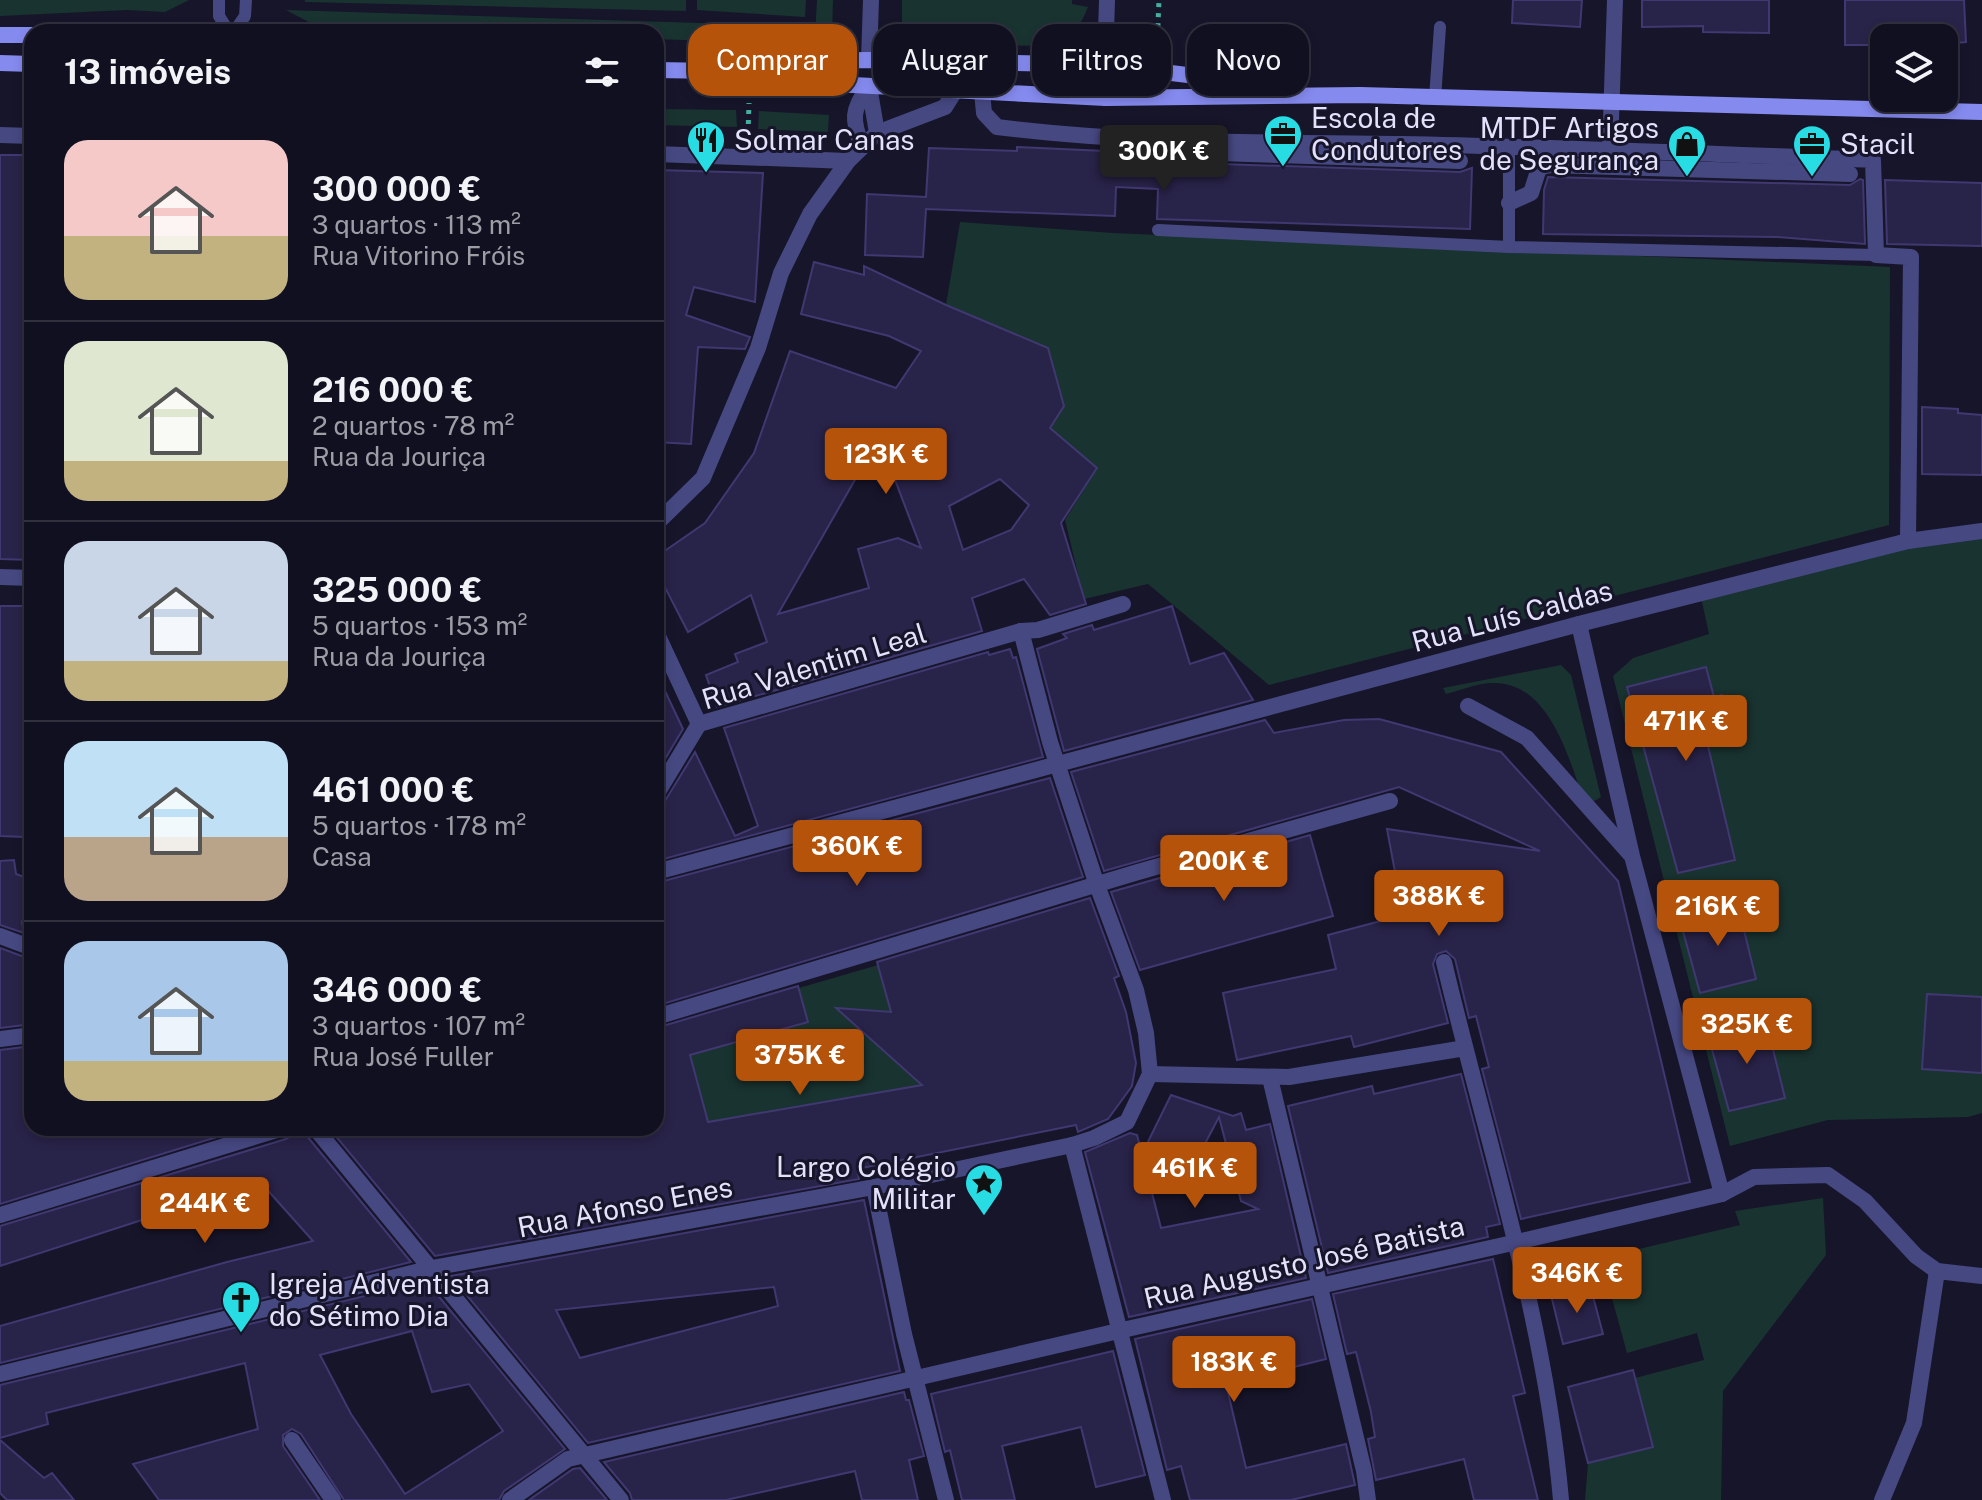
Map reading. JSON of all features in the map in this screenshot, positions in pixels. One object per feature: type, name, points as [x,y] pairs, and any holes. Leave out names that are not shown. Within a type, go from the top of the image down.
[{"type":"main road","points":[[0,35],[24,35]]},
{"type":"main road","points":[[857,60],[1032,63]]},
{"type":"main road","points":[[869,60],[869,86]]},
{"type":"main road","points":[[0,63],[24,64]]},
{"type":"main road","points":[[664,70],[688,71]]},
{"type":"main road","points":[[1171,75],[1360,95]]},
{"type":"main road","points":[[857,85],[873,86]]},
{"type":"main road","points":[[1016,94],[1106,98],[1360,95],[1982,112]]},
{"type":"street","points":[[869,60],[871,0]]},
{"type":"street","points":[[1106,24],[1107,0]]},
{"type":"street","points":[[1610,150],[1615,0]]},
{"type":"street","points":[[869,86],[877,133]]},
{"type":"street","points":[[862,147],[854,121],[856,104],[869,86]]},
{"type":"street","points":[[664,516],[703,478],[758,348],[781,273],[810,214],[848,161],[877,133],[945,107],[952,96]]},
{"type":"street","points":[[982,96],[984,113],[997,127],[1031,132],[1133,139],[1509,146],[1873,160],[1876,255],[1911,257],[1908,541]]},
{"type":"street","points":[[0,135],[24,136]]},
{"type":"street","points":[[1142,163],[1150,160],[1156,151],[1460,161]]},
{"type":"street","points":[[664,154],[848,161]]},
{"type":"street","points":[[1509,203],[1531,193],[1539,168],[1549,165],[1850,174]]},
{"type":"street","name":"Rua Luís Caldas","points":[[664,870],[1579,624],[1908,541],[1982,531]]},
{"type":"street","points":[[0,577],[24,578]]},
{"type":"street","name":"Rua Valentim Leal","points":[[664,782],[699,724],[1123,604]]},
{"type":"street","points":[[1579,624],[1632,856],[1722,1194]]},
{"type":"street","points":[[1021,631],[1050,742],[1097,885],[1136,990],[1146,1033],[1150,1074],[1270,1078],[1465,1048]]},
{"type":"street","points":[[664,649],[699,724]]},
{"type":"street","points":[[1468,706],[1527,738],[1632,856]]},
{"type":"street","points":[[664,1015],[1390,801]]},
{"type":"street","points":[[0,936],[24,945]]},
{"type":"street","points":[[1444,962],[1517,1242],[1551,1425],[1561,1500]]},
{"type":"street","points":[[0,1039],[24,1036]]},
{"type":"street","name":"Rua Afonso Enes","points":[[0,1374],[432,1268],[874,1187],[1072,1145],[1127,1122],[1150,1074]]},
{"type":"street","points":[[1270,1078],[1364,1471],[1368,1500]]},
{"type":"street","points":[[0,1215],[257,1136]]},
{"type":"street","points":[[322,1136],[621,1500]]},
{"type":"street","points":[[1072,1145],[1163,1500]]},
{"type":"street","name":"Rua Augusto José Batista","points":[[510,1500],[568,1459],[583,1455],[1722,1194],[1754,1177],[1828,1175],[1865,1201],[1916,1256],[1937,1271]]},
{"type":"street","points":[[874,1187],[904,1334],[946,1500]]},
{"type":"street","points":[[1882,1500],[1914,1423],[1937,1271],[1982,1276]]},
{"type":"street","points":[[292,1440],[333,1500]]},
{"type":"lane","points":[[219,0],[219,16],[226,24]]},
{"type":"lane","points":[[238,24],[245,16],[246,0]]},
{"type":"lane","points":[[1435,98],[1440,27]]},
{"type":"lane","points":[[1509,146],[1509,247]]},
{"type":"lane","points":[[1158,230],[1509,247],[1876,255]]},
{"type":"path","points":[[1158,24],[1159,0]]},
{"type":"path","points":[[748,134],[749,103]]},
{"type":"green space","points":[[0,0],[189,0],[165,12],[127,10],[0,16]]},
{"type":"green space","points":[[686,0],[686,11],[305,2]]},
{"type":"green space","points":[[697,0],[806,0],[805,17],[697,10]]},
{"type":"green space","points":[[817,0],[833,0],[832,24],[816,24]]},
{"type":"green space","points":[[902,0],[1072,0],[1072,4],[1088,7],[1080,24],[1032,24],[1032,46],[1016,45],[1016,24],[902,24]]},
{"type":"green space","points":[[286,10],[730,24],[688,24],[688,40],[664,39],[664,24],[312,24]]},
{"type":"green space","points":[[664,109],[736,110],[737,127],[664,125]]},
{"type":"green space","points":[[759,111],[829,115],[828,132],[758,129]]},
{"type":"green space","points":[[960,222],[1113,233],[1890,267],[1889,525],[1269,685],[1148,584],[1084,599],[1065,520],[1097,469],[1050,428],[1064,406],[1048,348],[946,305]]},
{"type":"green space","points":[[1982,531],[1982,1113],[1968,1117],[1828,1120],[1730,1146],[1613,676],[1633,658],[1709,634],[1700,593]]},
{"type":"green space","points":[[1561,665],[1571,675],[1601,797],[1586,806],[1556,729],[1545,711],[1531,697],[1515,687],[1495,683],[1446,694],[1443,688]]},
{"type":"green space","points":[[878,965],[891,1009],[917,1014],[861,1009],[845,1015],[899,1064],[974,1076],[672,1134],[690,1055],[807,1022],[799,988]]},
{"type":"green space","points":[[1823,1198],[1826,1255],[1723,1391],[1721,1500],[1585,1500],[1588,1463],[1653,1446],[1635,1378],[1704,1360],[1697,1333],[1627,1353],[1601,1258],[1740,1225],[1735,1211]]},
{"type":"building","points":[[1513,0],[1582,0],[1580,27],[1512,23]]},
{"type":"building","points":[[1642,0],[1769,0],[1769,33],[1703,32],[1703,26],[1642,27]]},
{"type":"building","points":[[1845,0],[1964,0],[1966,42],[1958,43],[1958,24],[1870,24],[1870,45],[1845,45]]},
{"type":"building","points":[[1017,147],[1127,152],[1126,158],[1132,158],[1132,168],[1141,174],[1155,170],[1162,162],[1460,172],[1472,168],[1470,229],[1157,219],[1158,189],[1116,187],[1115,216],[926,209],[923,257],[865,255],[867,194],[926,197],[929,148],[1017,151]]},
{"type":"building","points":[[0,155],[24,155],[24,560],[0,559]]},
{"type":"building","points":[[664,170],[763,173],[755,302],[694,287],[686,315],[750,337],[745,349],[698,347],[691,444],[664,442]]},
{"type":"building","points":[[1548,177],[1850,185],[1860,179],[1863,180],[1865,244],[1777,237],[1543,234],[1544,190]]},
{"type":"building","points":[[1885,180],[1982,183],[1982,246],[1887,244]]},
{"type":"building","points":[[814,262],[864,275],[864,266],[1048,348],[1064,406],[1050,428],[1097,468],[1061,523],[1086,604],[1050,615],[1024,579],[972,598],[982,631],[717,707],[706,675],[738,662],[735,654],[767,642],[751,595],[688,632],[664,586],[664,551],[705,523],[754,453],[790,351],[896,388],[921,351],[889,336],[801,314]],"holes":[[[879,438],[921,548],[898,538],[858,549],[869,588],[778,614]],[[1000,479],[1029,505],[1011,530],[963,550],[949,506]]]},
{"type":"building","points":[[1922,407],[1958,409],[1958,413],[1982,415],[1982,475],[1922,474]]},
{"type":"building","points":[[0,606],[24,606],[24,837],[0,836]]},
{"type":"building","points":[[1172,606],[1190,664],[1224,653],[1253,700],[1064,751],[1037,649],[1067,638],[1063,634],[1092,625],[1094,630]]},
{"type":"building","points":[[1010,649],[1013,658],[1016,657],[1043,757],[664,859],[664,802],[695,752],[735,836],[758,826],[724,728],[988,652],[989,655]]},
{"type":"building","points":[[1706,667],[1714,697],[1722,695],[1734,740],[1708,746],[1735,860],[1678,873],[1627,687]]},
{"type":"building","points":[[664,689],[683,729],[664,761]]},
{"type":"building","points":[[1379,719],[1501,752],[1618,881],[1690,1182],[1521,1219],[1482,1069],[1489,1067],[1476,1016],[1469,1018],[1455,959],[1446,951],[1437,954],[1433,964],[1448,1023],[1354,1047],[1351,1036],[1237,1060],[1223,993],[1336,969],[1328,935],[1403,915],[1387,829],[1540,851],[1399,787],[1104,871],[1071,772],[1265,720],[1274,733],[1344,720]]},
{"type":"building","points":[[1050,778],[1083,877],[664,1004],[664,881]]},
{"type":"building","points":[[1310,835],[1333,916],[1140,970],[1111,892]]},
{"type":"building","points":[[14,860],[16,874],[24,877],[24,933],[0,925],[0,861]]},
{"type":"building","points":[[1090,898],[1119,976],[1114,978],[1126,1012],[1136,1063],[1132,1086],[1108,1119],[1078,1132],[1076,1125],[857,1169],[859,1179],[435,1256],[336,1136],[664,1136],[664,1026],[798,986],[808,1022],[690,1055],[708,1122],[922,1085],[836,1008],[891,1012],[877,962]]},
{"type":"building","points":[[1737,902],[1756,979],[1700,993],[1679,917]]},
{"type":"building","points":[[0,948],[24,957],[24,1025],[0,1028]]},
{"type":"building","points":[[1927,994],[1982,997],[1982,1073],[1922,1069]]},
{"type":"building","points":[[1766,1021],[1785,1098],[1729,1111],[1708,1035]]},
{"type":"building","points":[[24,1047],[24,1136],[220,1136],[0,1204],[0,1050]]},
{"type":"building","points":[[1461,1074],[1500,1224],[1486,1227],[1488,1237],[1328,1273],[1288,1106],[1372,1086],[1374,1094]]},
{"type":"building","points":[[1171,1095],[1233,1116],[1241,1113],[1246,1130],[1270,1124],[1306,1278],[1129,1317],[1085,1152],[1130,1133],[1137,1135],[1142,1154]],"holes":[[[1219,1117],[1241,1201],[1258,1209],[1161,1228],[1142,1154],[1188,1176]]]},
{"type":"building","points":[[307,1136],[411,1262],[0,1363],[0,1326],[313,1241],[263,1185],[0,1266],[0,1226],[286,1139]]},
{"type":"building","points":[[864,1200],[900,1371],[588,1443],[451,1276]],"holes":[[[774,1287],[778,1306],[580,1358],[556,1310]]]},
{"type":"building","points":[[1493,1259],[1525,1393],[1513,1396],[1538,1500],[1474,1500],[1464,1459],[1376,1480],[1368,1439],[1375,1437],[1371,1412],[1356,1352],[1347,1354],[1333,1294]]},
{"type":"building","points":[[426,1281],[565,1449],[504,1491],[499,1500],[344,1500],[301,1434],[292,1429],[283,1435],[283,1446],[320,1500],[159,1500],[133,1464],[258,1429],[245,1363],[46,1413],[48,1424],[0,1438],[0,1385]],"holes":[[[412,1331],[432,1392],[469,1384],[503,1431],[405,1494],[351,1414],[320,1355]]]},
{"type":"building","points":[[1590,1285],[1603,1334],[1563,1344],[1551,1295]]},
{"type":"building","points":[[1312,1299],[1326,1359],[1226,1384],[1246,1468],[1346,1444],[1355,1485],[1291,1500],[1190,1500],[1181,1466],[1167,1470],[1135,1339]]},
{"type":"building","points":[[1113,1351],[1145,1475],[1096,1487],[1081,1427],[1002,1446],[1015,1500],[962,1500],[950,1450],[945,1452],[931,1394]]},
{"type":"building","points":[[1633,1370],[1653,1447],[1588,1463],[1568,1387]]},
{"type":"building","points":[[904,1392],[924,1456],[909,1460],[918,1500],[862,1500],[855,1471],[726,1500],[632,1500],[630,1493],[604,1462]]},
{"type":"building","points":[[0,1440],[44,1478],[52,1473],[74,1500],[7,1500],[0,1493]]},
{"type":"building","points":[[580,1468],[607,1500],[529,1500],[573,1469]]},
{"type":"place","name":"Escola de Condutores","points":[[1283,168]]},
{"type":"place","name":"Solmar Canas","points":[[706,174]]},
{"type":"place","name":"MTDF Artigos de Segurança","points":[[1687,178]]},
{"type":"place","name":"Stacil","points":[[1812,178]]},
{"type":"place","name":"Largo Colégio Militar","points":[[984,1217]]},
{"type":"place","name":"Igreja Adventista do Sétimo Dia","points":[[241,1334]]}]
